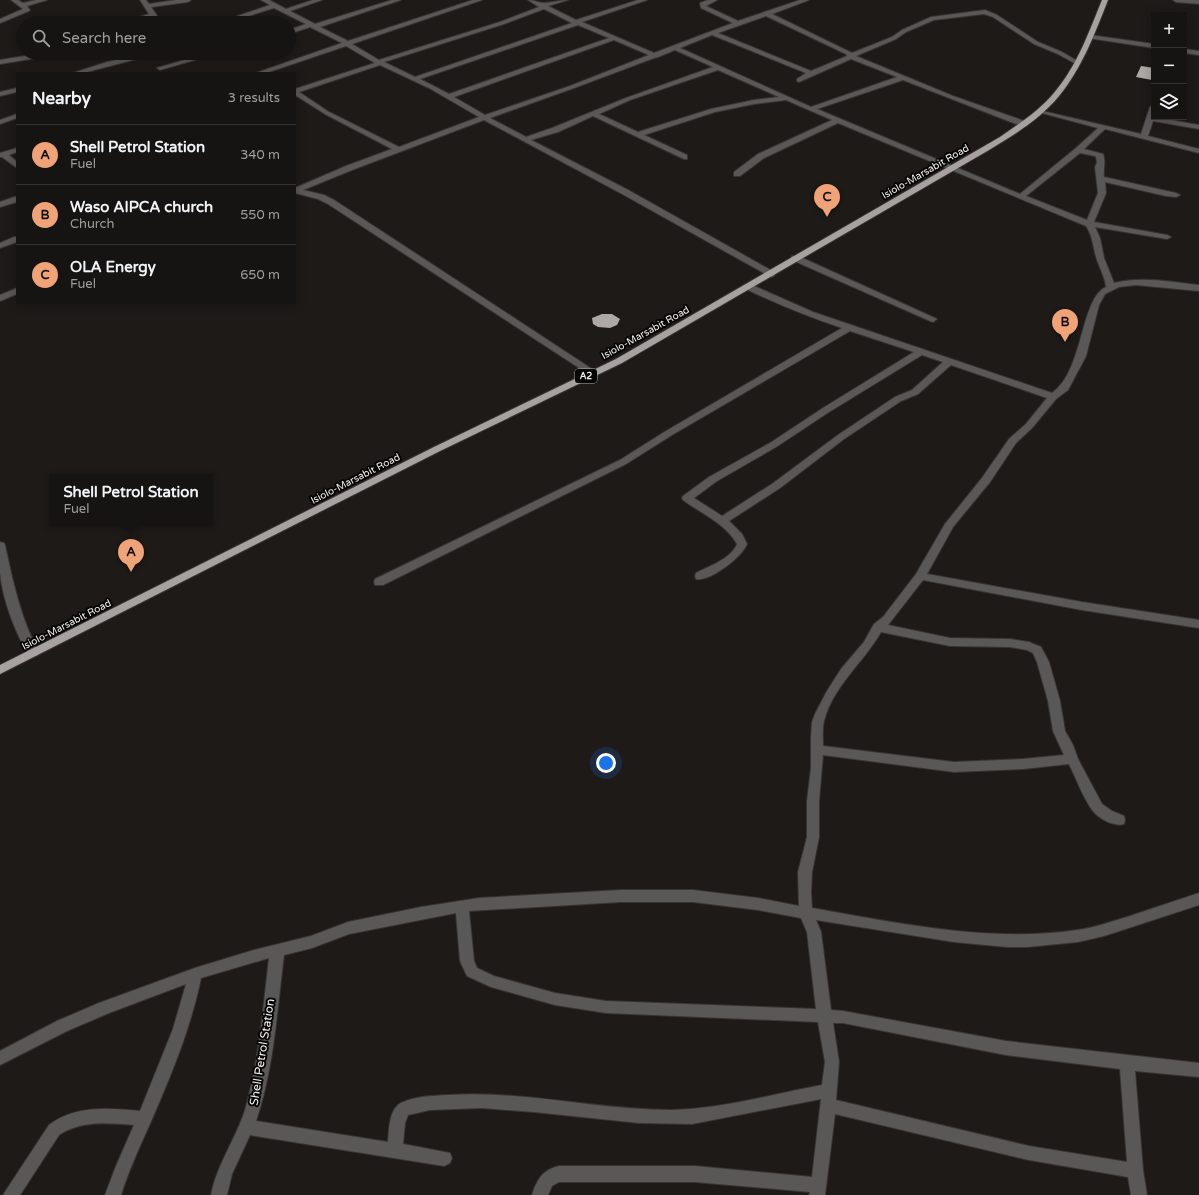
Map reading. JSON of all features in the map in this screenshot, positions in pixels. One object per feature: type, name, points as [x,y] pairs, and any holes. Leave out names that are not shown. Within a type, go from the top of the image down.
[{"type":"highway","name":"Isiolo-Marsabit Road","points":[[0,670],[431,452],[619,360],[749,287],[794,258],[804,255],[951,169],[1024,124],[1056,96],[1078,63],[1090,37],[1101,3]]},
{"type":"street","points":[[0,20],[25,12],[27,8],[14,0]]},
{"type":"street","points":[[22,5],[44,0]]},
{"type":"street","points":[[143,0],[152,10],[152,14],[145,16]]},
{"type":"street","points":[[148,6],[188,0]]},
{"type":"street","points":[[264,0],[294,16]]},
{"type":"street","points":[[285,11],[318,0]]},
{"type":"street","points":[[296,30],[398,0]]},
{"type":"street","points":[[265,72],[479,0]]},
{"type":"street","points":[[531,0],[576,22],[656,56]]},
{"type":"street","points":[[296,91],[494,25],[543,6],[565,0]]},
{"type":"street","points":[[415,79],[576,22],[644,0]]},
{"type":"street","points":[[714,0],[702,4],[703,7],[738,23]]},
{"type":"street","points":[[296,191],[349,168],[656,56],[738,23],[806,0]]},
{"type":"street","points":[[1176,0],[1199,2]]},
{"type":"street","points":[[242,16],[274,6]]},
{"type":"street","points":[[799,80],[811,73],[894,38],[904,31],[933,18],[982,12],[993,14],[1036,43],[1060,53],[1078,63]]},
{"type":"street","points":[[768,14],[849,53],[850,56],[902,78],[1024,124]]},
{"type":"street","points":[[296,17],[627,193],[771,274]]},
{"type":"street","points":[[712,33],[811,73]]},
{"type":"street","points":[[1090,37],[1151,46]]},
{"type":"street","points":[[448,97],[615,38]]},
{"type":"street","points":[[676,48],[811,109],[951,169],[1089,224],[1167,237]]},
{"type":"street","points":[[1187,51],[1199,53]]},
{"type":"street","points":[[0,62],[16,59]]},
{"type":"street","points":[[79,72],[123,60]]},
{"type":"street","points":[[160,70],[193,60]]},
{"type":"street","points":[[525,140],[555,130],[592,113],[719,67]]},
{"type":"street","points":[[811,109],[886,82],[902,78]]},
{"type":"street","points":[[0,94],[16,90]]},
{"type":"street","points":[[296,92],[327,113],[399,150]]},
{"type":"street","points":[[638,135],[713,110],[754,102],[788,98]]},
{"type":"street","points":[[1040,111],[1199,151]]},
{"type":"street","points":[[592,113],[684,157]]},
{"type":"street","points":[[1144,137],[1151,115]]},
{"type":"street","points":[[0,122],[16,116]]},
{"type":"street","points":[[1150,118],[1199,127]]},
{"type":"street","points":[[737,174],[761,156],[838,120]]},
{"type":"street","points":[[1021,197],[1079,150],[1103,127]]},
{"type":"street","points":[[2,154],[16,150]]},
{"type":"street","points":[[1079,150],[1100,156],[1101,162],[1099,167],[1102,194],[1089,224]]},
{"type":"street","points":[[2,154],[16,165]]},
{"type":"street","points":[[1101,179],[1119,182],[1155,192],[1176,195]]},
{"type":"street","points":[[296,191],[321,197],[331,202],[593,373]]},
{"type":"street","points":[[0,205],[16,199]]},
{"type":"street","points":[[1089,224],[1096,235],[1101,262],[1110,279],[1110,287]]},
{"type":"street","points":[[0,246],[16,239]]},
{"type":"street","points":[[794,258],[933,319]]},
{"type":"street","points":[[540,1195],[544,1181],[548,1177],[559,1174],[695,1174],[817,1190],[830,1090],[832,1062],[824,1015],[814,932],[806,913],[804,893],[805,872],[812,837],[818,722],[831,694],[845,672],[868,645],[878,628],[887,620],[920,576],[949,526],[986,480],[1012,441],[1029,426],[1053,397],[1063,390],[1077,366],[1097,300],[1102,292],[1110,287],[1130,282],[1144,282],[1199,288]]},
{"type":"street","points":[[749,287],[810,314],[1053,397]]},
{"type":"street","points":[[0,298],[16,291]]},
{"type":"street","points":[[379,582],[623,462],[669,433],[850,327]]},
{"type":"street","points":[[700,576],[721,565],[742,547],[739,537],[722,521],[687,498],[713,479],[773,445],[826,410],[922,352]]},
{"type":"street","points":[[722,521],[776,486],[845,434],[898,399],[914,392],[949,362]]},
{"type":"street","points":[[0,545],[10,592],[19,624],[33,653]]},
{"type":"street","points":[[920,576],[1082,606],[1199,624]]},
{"type":"street","points":[[878,628],[950,642],[1010,644],[1034,647],[1043,662],[1054,701],[1059,731],[1067,745],[1072,759],[1098,808],[1107,815],[1119,820]]},
{"type":"street","points":[[817,750],[954,767],[1000,766],[1072,759]]},
{"type":"street","points":[[0,1058],[62,1026],[97,1011],[195,974],[312,942],[348,928],[461,906],[656,895],[726,899],[954,936],[1007,941],[1027,941],[1078,936],[1104,930],[1199,899]]},
{"type":"street","points":[[461,906],[464,923],[466,961],[472,972],[483,978],[555,999],[606,1007],[824,1015],[857,1019],[1006,1048],[1199,1070]]},
{"type":"street","name":"Shell Petrol Station","points":[[219,1195],[225,1173],[247,1127],[258,1084],[277,951]]},
{"type":"street","points":[[113,1195],[188,1005],[195,974]]},
{"type":"street","points":[[1127,1063],[1135,1170],[1139,1195]]},
{"type":"street","points":[[395,1151],[398,1120],[402,1111],[409,1107],[422,1104],[455,1102],[517,1103],[640,1116],[678,1117],[700,1116],[830,1090]]},
{"type":"street","points":[[828,1105],[1029,1154],[1135,1170]]},
{"type":"street","points":[[11,1195],[54,1130],[64,1122],[80,1118],[96,1117],[144,1119]]},
{"type":"street","points":[[247,1127],[444,1158]]},
{"type":"building","points":[[1141,66],[1151,68],[1151,80],[1136,77]]},
{"type":"building","points":[[602,314],[612,314],[620,319],[617,325],[610,328],[598,327],[593,324],[592,318]]},
{"type":"place","name":"OLA Energy","points":[[827,217]]},
{"type":"place","name":"Waso AIPCA church","points":[[1065,342]]},
{"type":"place","name":"Shell Petrol Station","points":[[131,572]]}]
